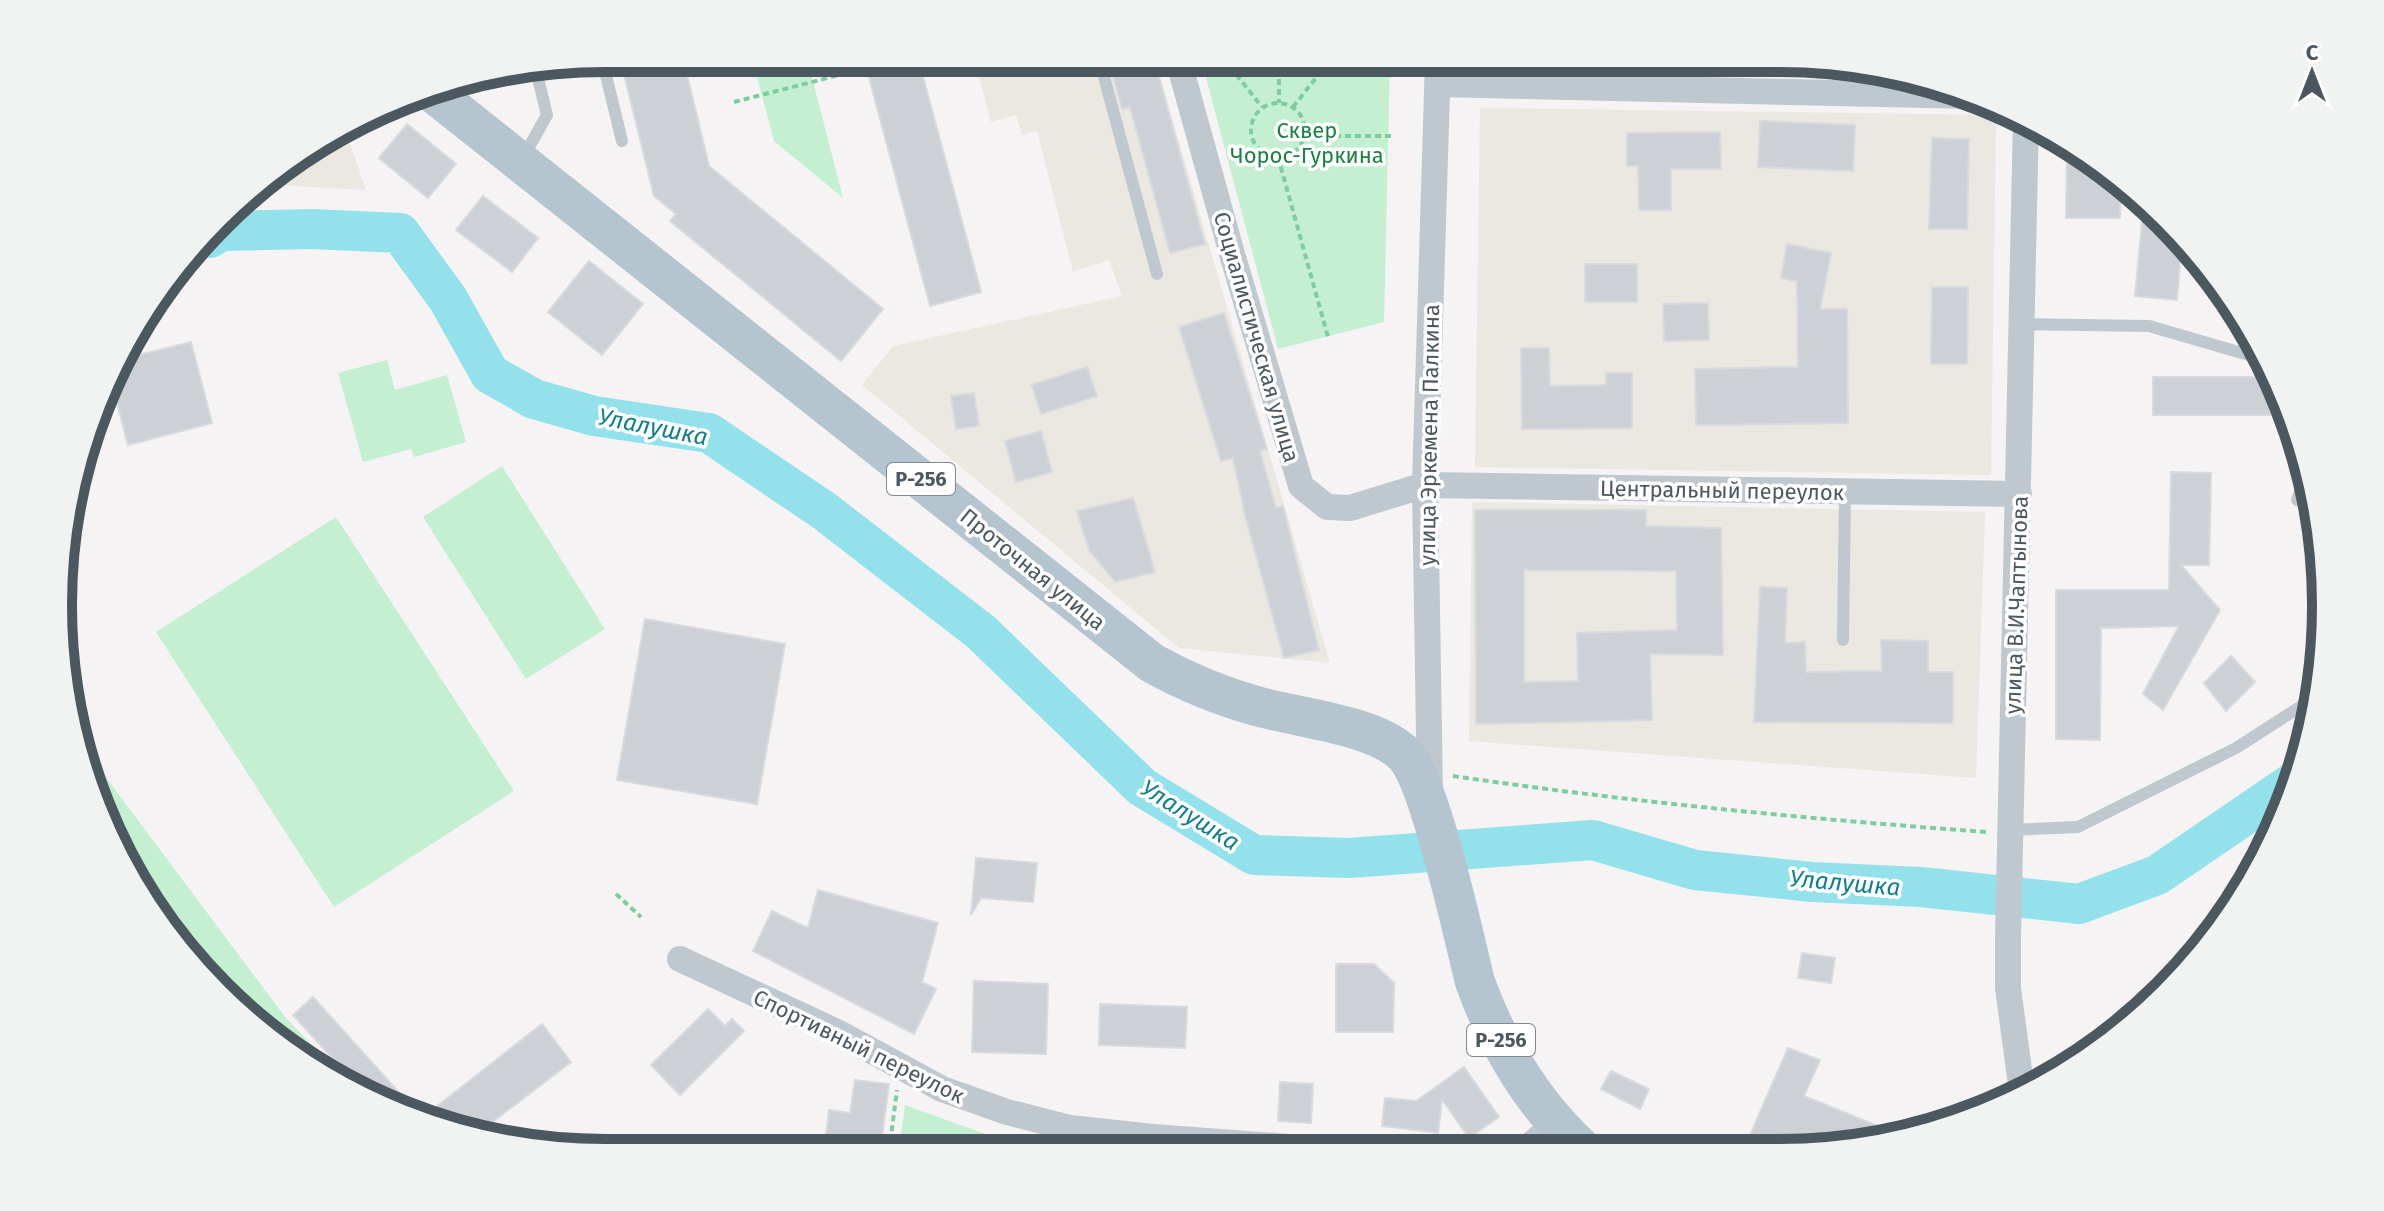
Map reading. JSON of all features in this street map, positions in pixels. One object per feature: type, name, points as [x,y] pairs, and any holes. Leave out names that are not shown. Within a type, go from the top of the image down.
[{"type":"main road","name":"Проточная улица","points":[[440,98],[1152,663],[1225,697],[1379,737],[1406,755],[1434,793]]},
{"type":"main road","name":"Р-256","points":[[1434,793],[1457,912],[1484,1006],[1553,1139]]},
{"type":"street","name":"Социалистическая улица","points":[[1182,72],[1301,486],[1327,507],[1350,508],[1425,485]]},
{"type":"street","name":"улица Эркемена Палкина","points":[[1434,793],[1425,485],[1438,72]]},
{"type":"street","points":[[1459,72],[1930,94]]},
{"type":"street","name":"улица В.И.Чаптынова","points":[[2020,1081],[2008,988],[2002,835],[2019,494],[2026,133]]},
{"type":"street","name":"Центральный переулок","points":[[1425,485],[2019,494]]},
{"type":"street","name":"Спортивный переулок","points":[[680,959],[837,1032],[900,1068],[955,1094],[1007,1112],[1070,1128],[1180,1139]]},
{"type":"lane","points":[[605,72],[622,141]]},
{"type":"lane","points":[[1103,72],[1157,274]]},
{"type":"lane","points":[[520,162],[547,115],[538,77]]},
{"type":"lane","points":[[2021,324],[2149,326],[2249,355]]},
{"type":"lane","points":[[1843,640],[1845,491]]},
{"type":"lane","points":[[2297,500],[2300,492]]},
{"type":"lane","points":[[2002,835],[2078,827],[2236,748],[2303,705]]},
{"type":"path","points":[[1234,72],[1262,108]]},
{"type":"path","points":[[1279,72],[1279,103]]},
{"type":"path","points":[[1293,107],[1321,72]]},
{"type":"path","points":[[734,102],[847,73]]},
{"type":"path","points":[[1279,103],[1293,107],[1304,120],[1305,136],[1296,152],[1278,157],[1262,152],[1252,138],[1252,121],[1262,108],[1279,103]]},
{"type":"path","points":[[1305,136],[1394,136]]},
{"type":"path","points":[[1278,157],[1328,337]]},
{"type":"path","points":[[1434,793],[1596,797],[2002,835]]},
{"type":"path","points":[[616,894],[641,917]]},
{"type":"path","points":[[891,1139],[900,1068]]},
{"type":"shaded area","points":[[978,72],[1159,72],[1330,663],[1179,648],[862,385],[893,346],[1122,296],[1109,260],[1073,272],[1037,131],[1022,135],[1016,115],[991,122]]},
{"type":"shaded area","points":[[1480,108],[1987,115],[1996,119],[1991,475],[1475,467]]},
{"type":"shaded area","points":[[348,138],[366,190],[277,185]]},
{"type":"shaded area","points":[[1472,502],[1985,512],[1976,778],[1469,741]]},
{"type":"green space","points":[[756,72],[811,72],[843,198],[774,141]]},
{"type":"green space","name":"Сквер Чорос-Гуркина","points":[[1204,72],[1390,72],[1384,322],[1278,349]]},
{"type":"green space","points":[[387,360],[395,390],[447,375],[466,442],[414,457],[411,449],[363,462],[338,373]]},
{"type":"green space","points":[[502,466],[605,629],[526,679],[423,517]]},
{"type":"green space","points":[[336,517],[514,791],[334,907],[156,632]]},
{"type":"green space","points":[[96,764],[285,1017],[326,1060],[254,1007],[228,983],[182,930],[143,872],[113,810]]},
{"type":"green space","points":[[905,1105],[999,1139],[901,1139]]},
{"type":"building","points":[[623,72],[686,72],[709,166],[883,309],[841,361],[670,221],[676,214],[654,196]]},
{"type":"building","points":[[868,72],[922,72],[981,292],[930,306]]},
{"type":"building","points":[[1112,72],[1158,72],[1205,244],[1170,253],[1130,107],[1122,109]]},
{"type":"building","points":[[1760,121],[1855,125],[1853,171],[1758,167]]},
{"type":"building","points":[[407,124],[456,164],[428,198],[379,158]]},
{"type":"building","points":[[1720,132],[1721,169],[1671,169],[1671,210],[1639,210],[1638,166],[1627,166],[1627,133]]},
{"type":"building","points":[[1932,138],[1969,139],[1967,229],[1929,229]]},
{"type":"building","points":[[2067,157],[2121,196],[2120,218],[2066,218]]},
{"type":"building","points":[[483,196],[538,238],[512,272],[456,230]]},
{"type":"building","points":[[2143,216],[2181,255],[2177,300],[2135,296]]},
{"type":"building","points":[[1787,244],[1831,253],[1820,309],[1847,309],[1848,423],[1696,425],[1695,369],[1798,367],[1797,281],[1781,278]]},
{"type":"building","points":[[589,261],[643,304],[602,355],[548,312]]},
{"type":"building","points":[[1585,264],[1637,264],[1637,302],[1585,302]]},
{"type":"building","points":[[1932,287],[1968,287],[1967,364],[1931,364]]},
{"type":"building","points":[[1708,303],[1709,340],[1664,341],[1663,304]]},
{"type":"building","points":[[1224,313],[1267,449],[1260,451],[1276,508],[1283,506],[1319,650],[1284,658],[1245,515],[1233,458],[1221,461],[1179,327]]},
{"type":"building","points":[[191,342],[212,423],[128,445],[115,396],[134,356]]},
{"type":"building","points":[[1521,348],[1549,348],[1550,386],[1606,385],[1606,373],[1632,373],[1632,428],[1522,429]]},
{"type":"building","points":[[1087,367],[1097,396],[1041,414],[1032,385]]},
{"type":"building","points":[[2153,377],[2260,377],[2277,415],[2153,415]]},
{"type":"building","points":[[974,393],[979,426],[956,429],[951,396]]},
{"type":"building","points":[[1041,431],[1052,472],[1016,482],[1005,441]]},
{"type":"building","points":[[2171,472],[2211,473],[2209,565],[2181,565],[2220,610],[2163,710],[2143,694],[2179,626],[2101,628],[2100,740],[2056,739],[2056,590],[2169,590]]},
{"type":"building","points":[[1133,498],[1155,572],[1115,582],[1089,550],[1077,511]]},
{"type":"building","points":[[1475,510],[1646,510],[1646,526],[1721,528],[1723,655],[1650,654],[1652,720],[1476,724]],"holes":[[[1524,570],[1676,571],[1677,630],[1577,633],[1578,681],[1524,682]]]},
{"type":"building","points":[[1760,587],[1787,588],[1785,643],[1805,642],[1806,672],[1882,671],[1881,640],[1928,641],[1928,672],[1953,672],[1953,723],[1754,722]]},
{"type":"building","points":[[645,619],[785,644],[757,804],[617,780]]},
{"type":"building","points":[[2231,656],[2255,682],[2226,711],[2204,683]]},
{"type":"building","points":[[976,858],[1037,863],[1033,902],[981,898],[971,915]]},
{"type":"building","points":[[818,890],[938,923],[922,982],[936,989],[914,1034],[753,951],[772,911],[808,928]]},
{"type":"building","points":[[1802,953],[1835,958],[1831,983],[1798,978]]},
{"type":"building","points":[[1336,964],[1374,964],[1394,983],[1393,1032],[1336,1032]]},
{"type":"building","points":[[974,981],[1048,984],[1046,1054],[972,1052]]},
{"type":"building","points":[[313,997],[406,1100],[343,1070],[293,1015]]},
{"type":"building","points":[[1100,1004],[1187,1007],[1185,1048],[1099,1045]]},
{"type":"building","points":[[708,1009],[725,1026],[732,1019],[744,1031],[680,1095],[651,1065]]},
{"type":"building","points":[[542,1024],[571,1062],[487,1126],[432,1110]]},
{"type":"building","points":[[1788,1048],[1820,1060],[1804,1096],[1884,1129],[1813,1138],[1748,1139]]},
{"type":"building","points":[[1464,1067],[1499,1117],[1469,1138],[1442,1099],[1438,1133],[1382,1126],[1385,1098],[1416,1101]]},
{"type":"building","points":[[1611,1071],[1649,1089],[1640,1109],[1601,1089]]},
{"type":"building","points":[[855,1080],[889,1084],[882,1139],[825,1139],[829,1110],[850,1113]]},
{"type":"building","points":[[1280,1082],[1313,1084],[1311,1123],[1278,1121]]},
{"type":"waterway","name":"Улалушка","points":[[225,231],[312,229],[400,233],[448,299],[490,374],[534,399],[594,416],[709,433],[823,510],[981,632],[1142,787],[1254,855],[1349,858],[1593,840],[1695,870],[1812,882],[1921,887],[2079,904],[2157,875],[2278,793]]}]
